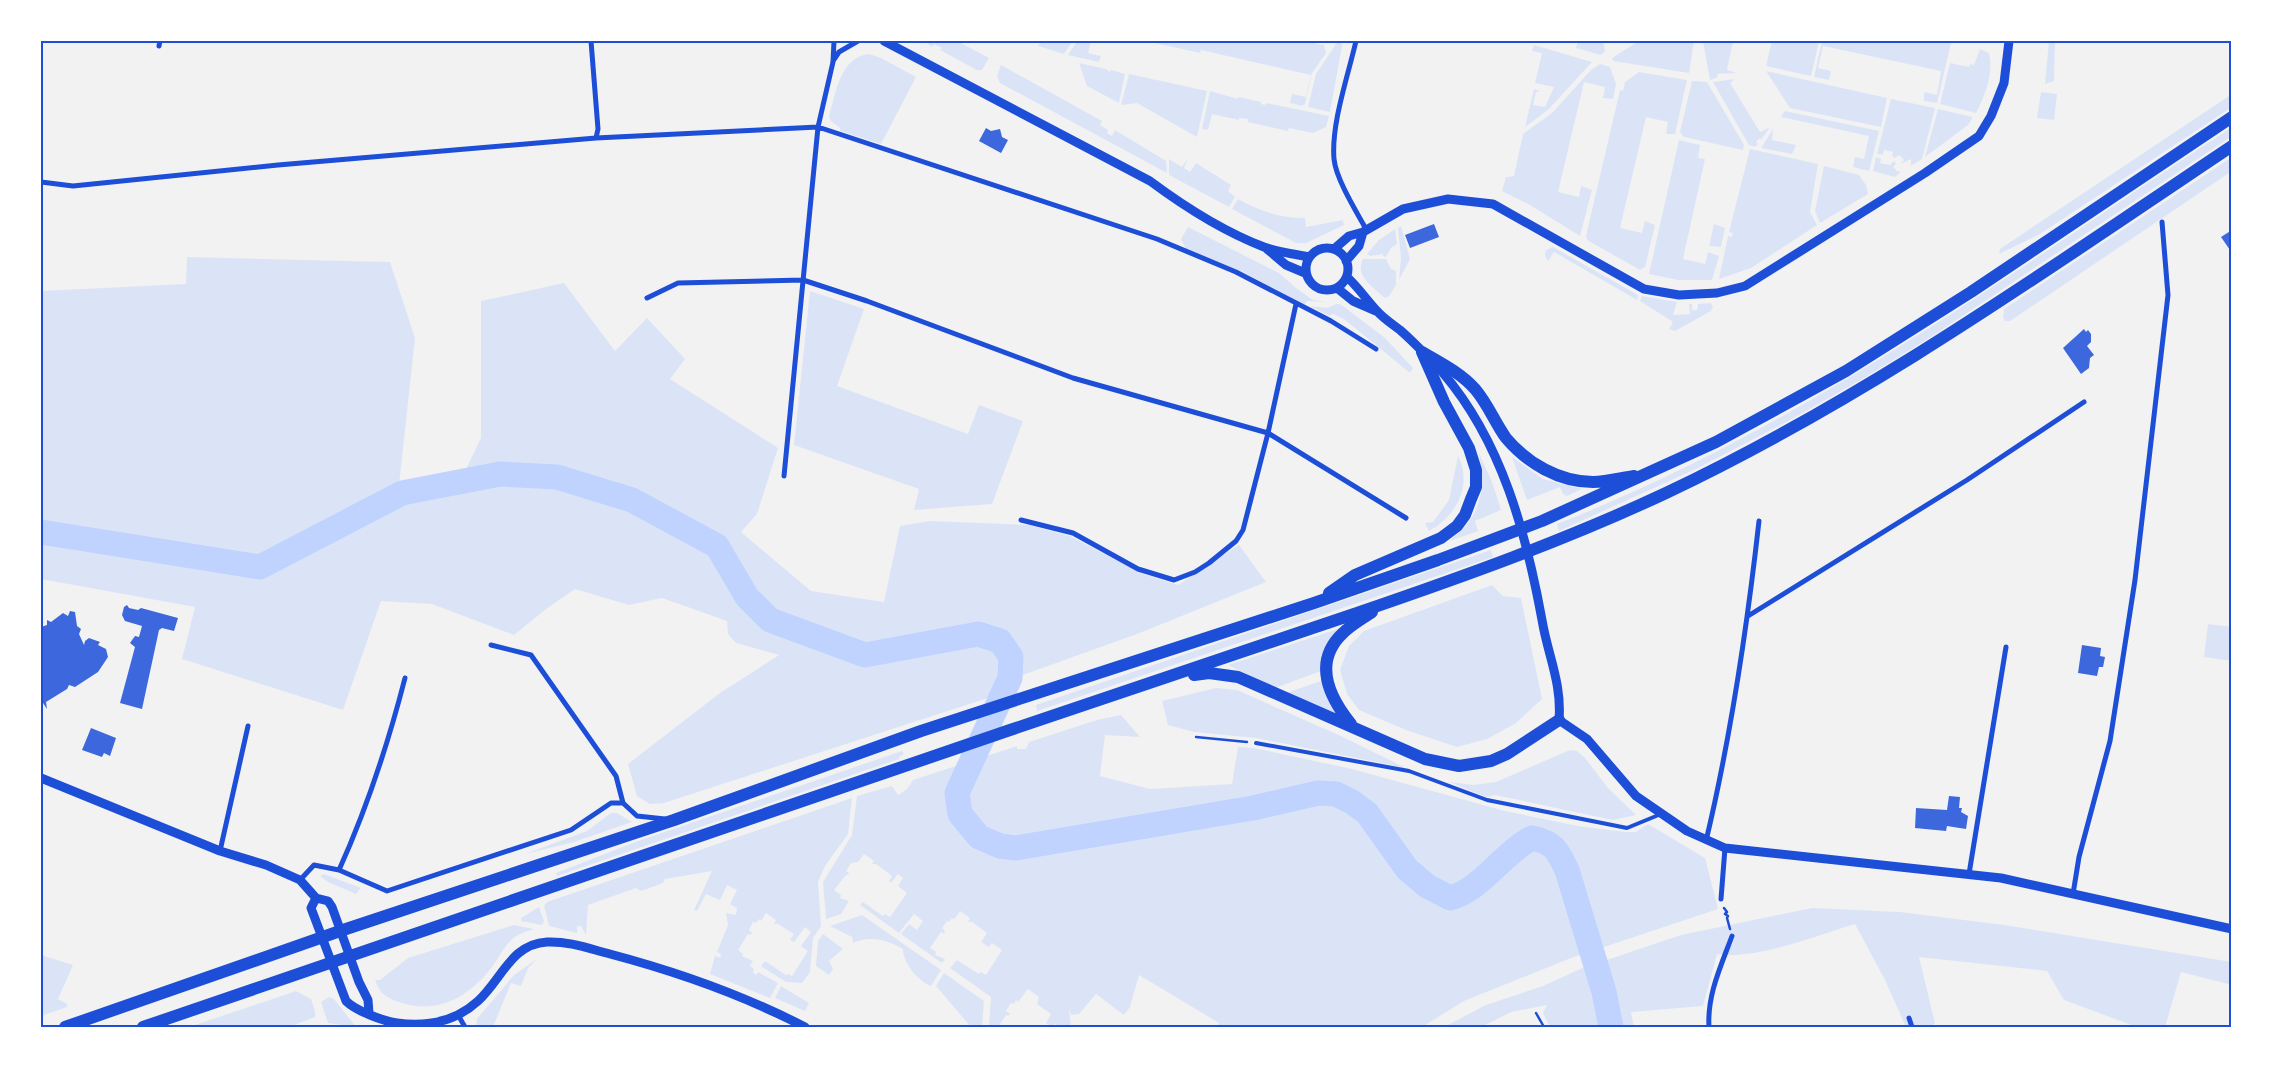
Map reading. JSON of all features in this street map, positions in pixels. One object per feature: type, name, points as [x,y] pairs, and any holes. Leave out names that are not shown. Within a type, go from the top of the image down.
[{"type":"main road","points":[[65,1027],[322,937],[674,820],[921,731],[1314,603],[1542,521],[1649,473],[1770,413],[1869,357],[1971,292],[2232,117]]},
{"type":"main road","points":[[143,1027],[909,764],[1164,679],[1554,542],[1669,492],[1775,438],[1844,400],[1988,309],[2232,146]]},
{"type":"main road","points":[[1422,352],[1452,369],[1476,389],[1505,437],[1518,452],[1536,465],[1561,477],[1593,482],[1649,473]]},
{"type":"main road","points":[[1314,603],[1355,575],[1441,538],[1457,526],[1465,514],[1476,487],[1476,470],[1469,448],[1444,402],[1422,352]]},
{"type":"main road","points":[[1352,726],[1337,706],[1328,688],[1326,676],[1327,660],[1342,634],[1382,604]]},
{"type":"main road","points":[[1164,679],[1209,673],[1238,677],[1425,759],[1459,766],[1483,763],[1507,754],[1559,720]]},
{"type":"street","points":[[591,41],[598,129],[596,138]]},
{"type":"street","points":[[784,476],[818,127],[833,62],[834,41]]},
{"type":"street","points":[[833,62],[839,52],[858,41]]},
{"type":"street","points":[[884,41],[1150,181],[1190,210],[1265,247],[1309,257]]},
{"type":"street","points":[[1346,260],[1359,246],[1365,230],[1348,198],[1334,160],[1339,115],[1356,41]]},
{"type":"street","points":[[1334,249],[1349,236],[1365,230],[1403,209],[1448,199],[1470,200],[1493,204],[1644,289],[1680,295],[1717,293],[1745,286],[1925,174],[1979,136],[1991,116],[2004,83],[2009,41]]},
{"type":"street","points":[[41,182],[73,186],[269,166],[596,138],[818,127],[1157,239],[1236,272],[1331,321],[1376,349]]},
{"type":"street","points":[[2073,894],[2079,857],[2110,741],[2135,580],[2168,295],[2162,222]]},
{"type":"street","points":[[1265,247],[1286,265],[1305,273]]},
{"type":"street","points":[[1322,248],[1334,249],[1341,253],[1346,260],[1348,268],[1347,277],[1337,288],[1330,290],[1317,288],[1307,279],[1305,273],[1309,257],[1322,248]]},
{"type":"street","points":[[1347,277],[1361,290],[1376,311],[1422,352],[1458,393],[1486,439],[1500,466],[1535,581],[1542,623],[1558,679],[1561,699],[1559,720],[1586,738],[1636,796],[1661,814],[1706,841],[1725,848],[2001,878],[2232,928]]},
{"type":"street","points":[[647,298],[678,283],[803,280],[867,300],[1072,378],[1268,433],[1406,518]]},
{"type":"street","points":[[1337,288],[1353,301],[1376,311]]},
{"type":"street","points":[[1021,520],[1073,533],[1138,569],[1174,580],[1195,572],[1236,541],[1243,530],[1268,433],[1296,304]]},
{"type":"street","points":[[1748,616],[1967,480],[2084,402]]},
{"type":"street","points":[[1706,841],[1715,804],[1748,616],[1759,521]]},
{"type":"street","points":[[491,645],[532,654],[616,776],[623,803],[637,816],[674,820]]},
{"type":"street","points":[[1969,874],[2006,647]]},
{"type":"street","points":[[339,870],[360,825],[394,721],[405,678]]},
{"type":"street","points":[[220,851],[248,726]]},
{"type":"street","points":[[41,778],[220,851],[266,865],[300,880],[316,898],[328,902],[368,1000],[369,1013]]},
{"type":"street","points":[[300,880],[314,864],[339,870],[387,891],[571,830],[611,803],[623,803]]},
{"type":"street","points":[[1721,899],[1725,848]]},
{"type":"street","points":[[316,898],[311,908],[346,1001],[354,1009],[390,1022],[412,1025],[436,1024],[458,1015],[479,1000],[510,960],[523,949],[535,943],[550,942],[572,944],[667,969],[709,984],[805,1027]]},
{"type":"street","points":[[1709,1027],[1708,1010],[1718,973],[1732,936]]},
{"type":"street","points":[[458,1015],[465,1027]]},
{"type":"street","points":[[1910,1018],[1912,1027]]},
{"type":"lane","points":[[1256,743],[1409,771],[1487,800],[1627,828],[1661,814]]},
{"type":"path","points":[[1196,737],[1256,743]]},
{"type":"path","points":[[1721,899],[1727,912],[1732,936]]},
{"type":"path","points":[[1536,1013],[1544,1027]]},
{"type":"shaded area","points":[[924,41],[957,41],[989,58],[982,70],[977,70],[940,50],[942,48],[934,44],[932,47]]},
{"type":"shaded area","points":[[1041,41],[1073,41],[1064,54],[1038,46]]},
{"type":"shaded area","points":[[1077,41],[1091,41],[1088,53],[1101,56],[1099,62],[1068,55]]},
{"type":"shaded area","points":[[1146,41],[1316,41],[1316,44],[1324,45],[1326,53],[1312,73],[1305,104],[1302,106],[1290,103],[1292,94],[1306,97],[1311,75],[1201,50],[1200,53]]},
{"type":"shaded area","points":[[1338,41],[1340,41],[1342,46],[1330,112],[1308,107],[1316,74]]},
{"type":"shaded area","points":[[1578,41],[1603,41],[1605,51],[1601,55],[1576,48]]},
{"type":"shaded area","points":[[1639,41],[1694,41],[1689,73],[1613,61],[1612,58]]},
{"type":"shaded area","points":[[1703,41],[1733,41],[1727,70],[1737,73],[1717,74],[1718,77],[1710,80]]},
{"type":"shaded area","points":[[1772,41],[1819,41],[1811,76],[1766,66]]},
{"type":"shaded area","points":[[1822,41],[1942,41],[1951,43],[1937,103],[1924,101],[1924,92],[1937,95],[1941,71],[1823,46],[1818,68],[1831,71],[1829,80],[1814,77]]},
{"type":"shaded area","points":[[2049,41],[2055,41],[2054,81],[2045,84]]},
{"type":"shaded area","points":[[1534,45],[1592,62],[1548,110],[1525,127],[1534,89],[1540,91],[1536,92],[1533,105],[1545,107],[1554,87],[1535,83],[1542,53],[1532,51]]},
{"type":"shaded area","points":[[1980,49],[1989,53],[1990,69],[1985,92],[1976,113],[1940,104],[1950,63],[1969,67],[1970,64],[1974,65]]},
{"type":"shaded area","points":[[869,54],[881,58],[916,77],[881,144],[840,131],[840,128],[830,120],[829,116],[837,87],[845,69],[859,57]]},
{"type":"shaded area","points":[[1079,63],[1106,69],[1110,72],[1111,70],[1125,74],[1119,103],[1087,86]]},
{"type":"shaded area","points":[[1600,64],[1610,67],[1616,84],[1613,99],[1603,98],[1605,87],[1584,82],[1558,192],[1579,197],[1581,186],[1592,190],[1580,236],[1530,205],[1502,191],[1506,177],[1514,176],[1523,134],[1552,113],[1591,70]]},
{"type":"shaded area","points":[[1001,65],[1102,121],[1100,125],[1108,130],[1107,133],[1112,136],[1115,130],[1166,161],[1167,173],[1000,83],[997,76]]},
{"type":"shaded area","points":[[1766,71],[1887,98],[1881,127],[1790,108]]},
{"type":"shaded area","points":[[1639,72],[1687,80],[1675,134],[1666,134],[1668,122],[1646,117],[1620,228],[1642,233],[1645,221],[1655,225],[1645,267],[1640,270],[1587,240],[1586,236],[1620,90],[1623,91],[1625,82]]},
{"type":"shaded area","points":[[1129,74],[1207,91],[1197,137],[1137,103],[1121,105]]},
{"type":"shaded area","points":[[1735,79],[1730,83],[1760,132],[1770,127],[1761,140],[1760,138],[1756,142],[1758,144],[1755,147],[1749,145],[1713,82]]},
{"type":"shaded area","points":[[1692,81],[1707,82],[1744,145],[1743,150],[1684,137],[1680,132]]},
{"type":"shaded area","points":[[1210,91],[1238,99],[1239,97],[1261,102],[1261,104],[1265,105],[1266,103],[1329,116],[1326,127],[1313,133],[1289,128],[1288,131],[1248,122],[1248,119],[1239,118],[1239,120],[1212,114],[1208,130],[1202,129]]},
{"type":"shaded area","points":[[2041,92],[2057,94],[2054,120],[2037,118]]},
{"type":"shaded area","points":[[2232,94],[2232,107],[2040,234],[1999,254],[2000,249]]},
{"type":"shaded area","points":[[1891,99],[1935,108],[1922,159],[1911,166],[1911,159],[1901,164],[1904,160],[1899,155],[1895,158],[1892,156],[1893,152],[1884,150],[1883,155],[1877,154]]},
{"type":"shaded area","points":[[1938,109],[1973,117],[1968,125],[1925,157]]},
{"type":"shaded area","points":[[1785,111],[1879,131],[1869,171],[1853,167],[1855,157],[1864,159],[1869,136],[1781,117]]},
{"type":"shaded area","points":[[2232,127],[2232,136],[1931,337],[1864,378],[1792,419],[1698,468],[1559,531],[1557,524],[1647,485],[1735,442],[1904,344],[1987,291]]},
{"type":"shaded area","points":[[1773,129],[1772,140],[1796,145],[1792,154],[1761,148]]},
{"type":"shaded area","points":[[1679,140],[1700,145],[1698,158],[1705,159],[1683,259],[1705,264],[1708,252],[1719,256],[1712,280],[1678,280],[1649,274]]},
{"type":"shaded area","points":[[1750,149],[1818,164],[1810,212],[1817,225],[1751,268],[1719,279],[1728,236],[1732,237],[1733,233],[1729,232]]},
{"type":"shaded area","points":[[1876,157],[1881,159],[1880,163],[1890,165],[1894,161],[1896,164],[1893,167],[1901,172],[1895,177],[1873,171]]},
{"type":"shaded area","points":[[2232,157],[2232,171],[2010,321],[2005,321],[2003,317],[2004,309]]},
{"type":"shaded area","points":[[1188,158],[1184,168],[1190,172],[1196,163],[1231,185],[1228,191],[1235,197],[1229,207],[1169,175],[1169,159],[1182,167]]},
{"type":"shaded area","points":[[1824,166],[1859,175],[1866,185],[1868,194],[1820,223],[1815,211]]},
{"type":"shaded area","points":[[1238,199],[1270,213],[1287,217],[1305,218],[1306,227],[1343,220],[1344,225],[1306,243],[1296,243],[1232,209]]},
{"type":"shaded area","points":[[1714,224],[1725,228],[1721,247],[1709,246]]},
{"type":"shaded area","points":[[1401,226],[1410,259],[1399,280],[1401,258],[1398,228]]},
{"type":"shaded area","points":[[1188,227],[1279,273],[1313,300],[1328,302],[1307,301],[1305,305],[1243,272],[1186,249],[1181,239]]},
{"type":"shaded area","points":[[1395,229],[1397,244],[1391,248],[1386,257],[1383,254],[1370,256],[1367,254],[1379,240]]},
{"type":"shaded area","points":[[1553,247],[1638,295],[1637,300],[1554,252],[1548,261],[1545,255],[1546,250]]},
{"type":"shaded area","points":[[187,257],[390,262],[415,338],[399,485],[464,473],[481,438],[481,301],[564,283],[615,351],[647,318],[685,359],[670,379],[778,448],[757,514],[741,532],[811,591],[884,602],[900,526],[930,521],[1029,525],[1070,536],[1143,574],[1178,585],[1239,545],[1266,582],[1137,634],[1020,676],[991,697],[664,803],[650,804],[637,796],[628,764],[720,693],[779,655],[736,643],[728,634],[727,621],[662,598],[629,605],[575,589],[514,635],[432,604],[381,601],[343,710],[182,659],[195,607],[41,579],[41,291],[186,284]]},
{"type":"shaded area","points":[[1363,259],[1386,259],[1391,269],[1396,271],[1396,285],[1389,296],[1385,298],[1366,281],[1361,271]]},
{"type":"shaded area","points":[[810,291],[864,309],[837,386],[968,434],[979,405],[1023,421],[992,504],[914,510],[919,489],[794,445]]},
{"type":"shaded area","points":[[1642,296],[1677,302],[1673,315],[1690,314],[1689,304],[1692,304],[1692,310],[1697,310],[1698,304],[1711,303],[1713,307],[1711,311],[1675,331],[1669,329],[1673,322],[1640,301]]},
{"type":"shaded area","points":[[1340,304],[1385,338],[1413,368],[1410,373],[1344,319],[1333,314],[1329,316],[1310,306],[1328,308]]},
{"type":"shaded area","points":[[1478,451],[1492,482],[1501,510],[1475,521],[1478,531],[1450,541],[1470,520],[1479,501],[1482,472]]},
{"type":"shaded area","points":[[1458,456],[1464,478],[1463,489],[1454,509],[1439,525],[1429,531],[1425,523],[1433,522],[1449,500]]},
{"type":"shaded area","points":[[1512,457],[1543,479],[1582,489],[1567,496],[1563,494],[1560,487],[1527,500]]},
{"type":"shaded area","points":[[1491,550],[1493,557],[1037,711],[1036,705]]},
{"type":"shaded area","points":[[1492,585],[1503,596],[1521,598],[1542,699],[1516,723],[1487,739],[1457,747],[1406,730],[1359,710],[1347,694],[1340,670],[1349,646],[1364,631]]},
{"type":"shaded area","points":[[2208,624],[2232,627],[2232,661],[2204,657]]},
{"type":"shaded area","points":[[1341,628],[1321,671],[1275,688],[1228,665]]},
{"type":"shaded area","points":[[1321,681],[1331,706],[1341,718],[1286,693]]},
{"type":"shaded area","points":[[1216,688],[1237,690],[1343,737],[1406,768],[1256,738],[1194,732],[1168,725],[1162,701]]},
{"type":"shaded area","points":[[1121,715],[1140,737],[1105,735],[1100,776],[1150,789],[1232,784],[1238,747],[1254,748],[1352,769],[1505,811],[1578,826],[1636,832],[1648,824],[1705,858],[1718,909],[1571,958],[1464,1001],[1422,1027],[1217,1027],[1219,1023],[1139,975],[1130,1007],[1124,1015],[1096,994],[1079,1014],[1071,1015],[1069,1007],[1071,1027],[1059,1027],[1055,1024],[1052,1027],[1046,1023],[1051,1014],[1037,1004],[1039,997],[1028,989],[1018,1002],[1016,1000],[1014,1004],[1011,1003],[1006,1011],[1010,1014],[1006,1015],[998,1027],[989,1027],[991,997],[950,968],[957,960],[979,974],[980,972],[986,975],[1002,950],[992,943],[989,947],[981,942],[987,933],[972,922],[968,922],[970,918],[960,911],[954,920],[952,918],[949,922],[947,921],[942,928],[945,931],[944,934],[941,932],[930,948],[936,952],[935,955],[945,959],[942,963],[901,934],[909,924],[917,930],[923,921],[914,914],[899,933],[860,905],[863,902],[883,916],[885,914],[890,917],[907,893],[898,886],[903,878],[898,874],[891,883],[889,881],[892,876],[876,864],[872,864],[874,861],[864,854],[858,862],[851,863],[846,871],[850,874],[846,875],[834,890],[841,895],[840,898],[849,901],[841,914],[826,919],[823,882],[852,835],[857,796],[892,786],[898,795],[907,789],[913,780],[1017,746],[1017,749],[1026,749],[1029,742],[1097,720]]},
{"type":"shaded area","points":[[1570,750],[1577,751],[1585,758],[1608,788],[1636,815],[1613,820],[1495,795],[1486,797],[1449,782],[1473,785],[1496,782]]},
{"type":"shaded area","points":[[902,751],[904,754],[899,759],[557,876],[556,873],[638,841]]},
{"type":"shaded area","points":[[852,798],[848,834],[825,866],[818,882],[821,926],[813,938],[810,972],[802,983],[786,982],[761,966],[765,961],[786,975],[792,976],[808,951],[801,946],[811,932],[805,927],[794,942],[790,940],[794,934],[778,924],[774,924],[776,920],[766,913],[761,921],[759,919],[756,923],[753,922],[749,930],[752,933],[751,935],[748,934],[738,950],[743,954],[742,956],[753,961],[750,966],[754,969],[753,972],[756,975],[758,972],[778,983],[770,998],[710,974],[715,956],[720,958],[721,954],[717,952],[728,925],[726,913],[736,915],[737,908],[730,904],[737,890],[727,885],[720,900],[706,894],[697,911],[694,910],[712,871],[665,879],[663,883],[641,891],[636,888],[588,905],[586,935],[581,926],[577,926],[577,933],[549,926],[544,906],[547,902]]},
{"type":"shaded area","points":[[611,813],[617,813],[632,822],[574,842],[525,854],[587,831]]},
{"type":"shaded area","points":[[324,874],[361,888],[356,894],[328,882],[320,876]]},
{"type":"shaded area","points":[[539,907],[544,921],[542,925],[521,921],[521,918]]},
{"type":"shaded area","points":[[1812,908],[1900,912],[2004,925],[2232,962],[2232,985],[2181,972],[2165,1027],[2137,1027],[2064,1000],[2047,971],[1919,957],[1935,1023],[1931,1027],[1906,1027],[1885,980],[1855,924],[1786,946],[1749,954],[1717,954],[1703,1006],[1631,1012],[1634,1027],[1550,1027],[1543,1013],[1547,1005],[1511,1012],[1481,1027],[1444,1027],[1486,1005],[1543,986],[1580,969],[1681,935]]},
{"type":"shaded area","points":[[862,915],[941,970],[931,986],[921,980],[908,966],[903,949],[891,943],[872,939],[853,943],[852,937],[830,926]]},
{"type":"shaded area","points":[[514,925],[534,929],[512,939],[484,977],[464,994],[453,1000],[429,1006],[416,1006],[389,998],[377,985],[375,980],[380,980],[408,958]]},
{"type":"shaded area","points":[[823,934],[843,949],[829,961],[833,969],[829,975],[816,966],[818,941]]},
{"type":"shaded area","points":[[41,955],[73,965],[58,999],[67,1004],[67,1007],[41,1016]]},
{"type":"shaded area","points":[[537,959],[528,968],[521,986],[511,983],[493,1027],[476,1027],[477,1019],[514,975]]},
{"type":"shaded area","points":[[944,973],[984,1001],[982,1027],[970,1026],[936,986]]},
{"type":"shaded area","points":[[781,986],[809,1003],[805,1011],[775,998]]},
{"type":"shaded area","points":[[296,991],[311,999],[315,1017],[289,1027],[189,1027]]},
{"type":"shaded area","points":[[329,997],[334,999],[356,1027],[328,1023],[321,1002]]},
{"type":"building","points":[[986,128],[991,131],[1000,129],[1002,137],[1008,140],[1001,153],[979,141]]},
{"type":"building","points":[[1434,224],[1439,237],[1410,248],[1405,235]]},
{"type":"building","points":[[2232,230],[2232,253],[2221,237]]},
{"type":"building","points":[[2084,329],[2086,332],[2088,330],[2091,334],[2091,342],[2087,346],[2094,355],[2090,358],[2089,368],[2081,374],[2063,348]]},
{"type":"building","points":[[127,605],[129,608],[138,610],[141,608],[178,618],[174,631],[162,628],[159,630],[142,709],[120,703],[135,647],[130,643],[135,636],[139,637],[142,626],[125,621],[122,615],[124,607]]},
{"type":"building","points":[[70,611],[75,612],[77,626],[81,629],[79,634],[84,645],[85,641],[89,638],[100,642],[98,645],[106,649],[108,657],[98,672],[75,687],[69,685],[67,689],[46,702],[47,709],[41,700],[41,627],[47,625],[47,620],[51,622],[63,613],[68,616]]},
{"type":"building","points":[[2082,645],[2101,648],[2100,656],[2105,657],[2103,667],[2099,667],[2097,676],[2078,673]]},
{"type":"building","points":[[91,728],[116,738],[110,756],[104,753],[102,757],[82,750]]},
{"type":"building","points":[[1949,796],[1960,797],[1959,808],[1962,808],[1961,812],[1968,816],[1966,829],[1947,826],[1946,831],[1915,828],[1916,808],[1947,810]]},
{"type":"waterway","points":[[41,532],[260,567],[402,493],[500,474],[557,477],[632,500],[717,546],[747,597],[770,620],[865,655],[978,634],[1000,641],[1011,657],[1010,678],[957,793],[960,814],[979,837],[1000,846],[1016,848],[1253,808],[1318,793],[1336,794],[1352,802],[1367,813],[1407,869],[1427,886],[1450,898],[1471,888],[1521,845],[1532,838],[1540,840],[1554,848],[1567,870],[1604,992],[1611,1027]]}]
